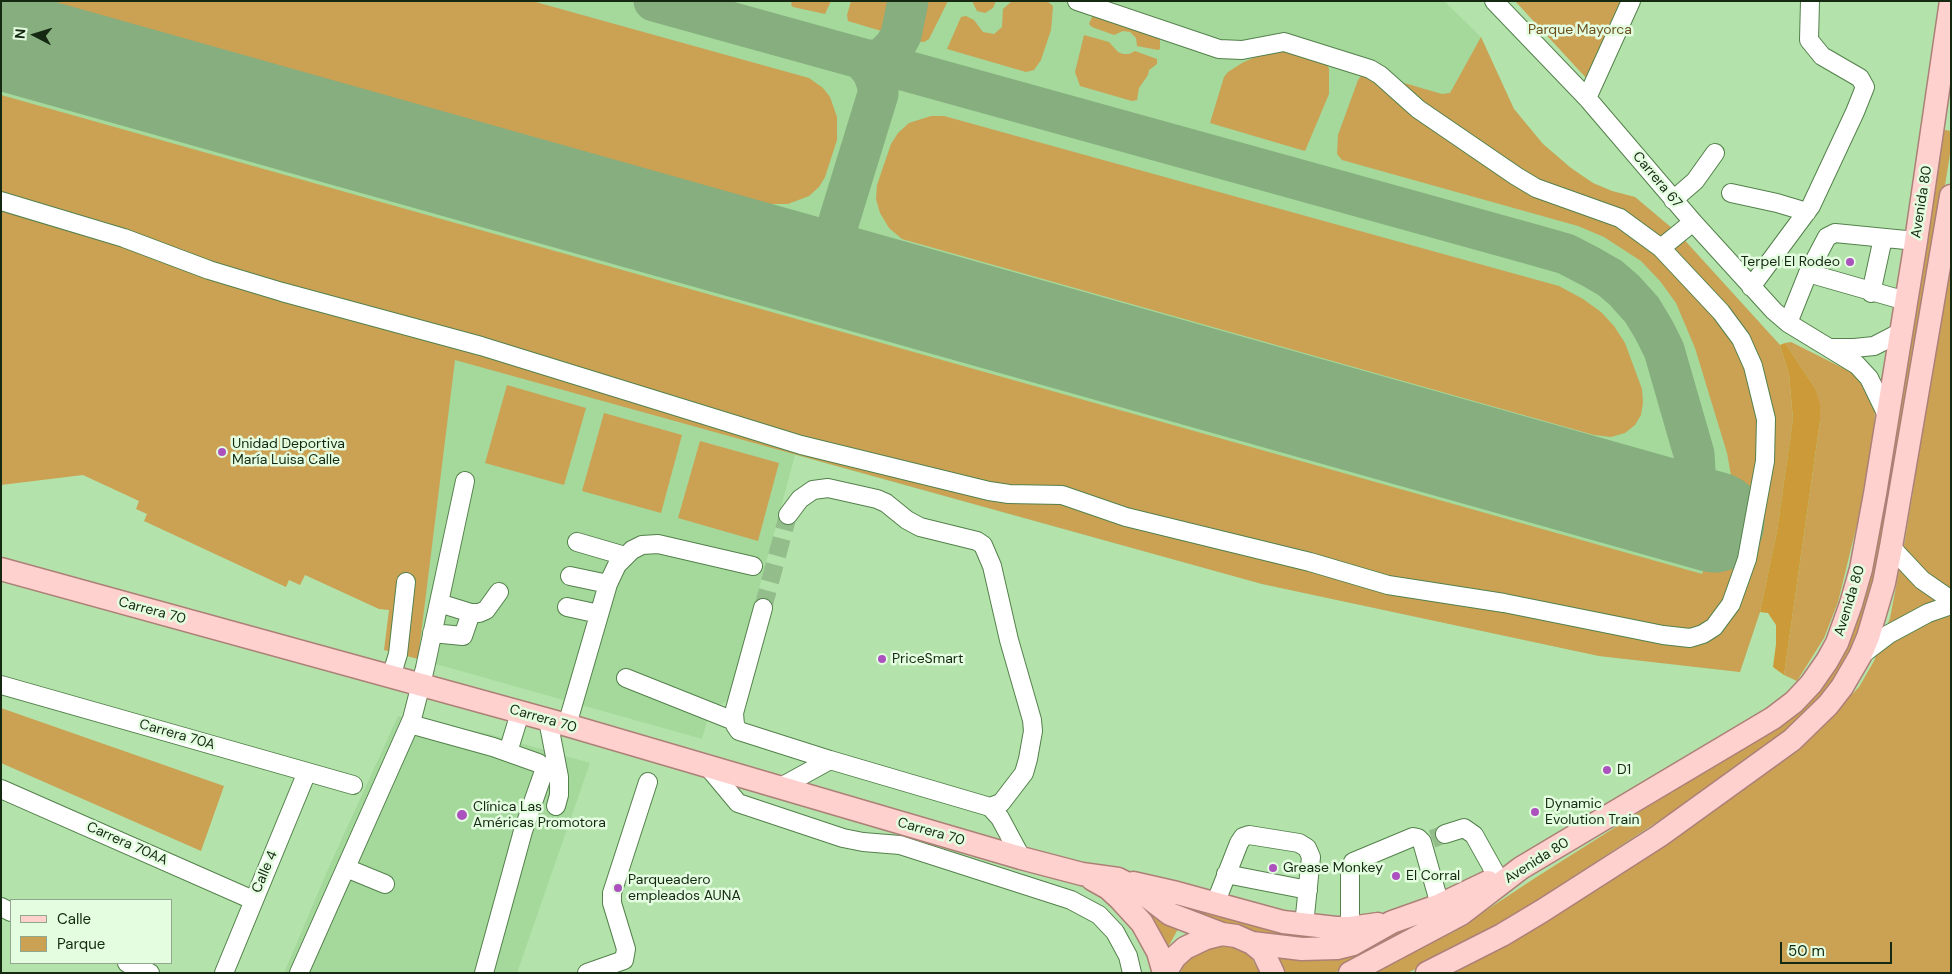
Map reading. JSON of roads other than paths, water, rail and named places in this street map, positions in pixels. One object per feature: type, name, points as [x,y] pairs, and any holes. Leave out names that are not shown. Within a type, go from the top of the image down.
[{"type":"main road","name":"Avenida 80","points":[[1350,973],[1461,914],[1521,868],[1773,718],[1794,702],[1811,684],[1837,643],[1851,604],[1862,560],[1888,417],[1951,1]]},
{"type":"main road","name":"Avenida 80","points":[[1427,973],[1502,935],[1659,836],[1792,740],[1828,705],[1842,686],[1860,656],[1874,618],[1891,547],[1951,196]]},
{"type":"main road","name":"Carrera 70","points":[[1,569],[557,723],[1046,865],[1082,874],[1118,879],[1136,888],[1170,914],[1222,934],[1236,936],[1252,944]]},
{"type":"main road","points":[[1252,944],[1302,949],[1337,948],[1353,944],[1392,922],[1440,905],[1521,868]]},
{"type":"main road","name":"Carrera 70","points":[[1082,874],[1108,888],[1129,907],[1150,936],[1165,973]]},
{"type":"main road","points":[[1118,879],[1283,922],[1350,928],[1392,922]]},
{"type":"main road","points":[[1165,973],[1185,948],[1201,940],[1222,934]]},
{"type":"main road","points":[[1252,944],[1263,952],[1273,973]]},
{"type":"street","points":[[1,201],[124,238],[209,270],[282,292],[481,346],[801,445],[989,491],[1009,494],[1062,494],[1126,517],[1310,562],[1388,586],[1513,605],[1654,634],[1690,638],[1703,634],[1714,627],[1731,604],[1747,559],[1762,484],[1766,419],[1754,366],[1741,339],[1721,312],[1661,248],[1620,218],[1536,188],[1516,176],[1418,109],[1380,75],[1370,69],[1284,42],[1242,50],[1219,49],[1077,1]]},
{"type":"street","name":"Carrera 67","points":[[1494,1],[1587,98],[1693,222],[1774,311],[1788,323],[1858,365],[1869,378],[1888,417]]},
{"type":"street","points":[[1587,98],[1631,1]]},
{"type":"street","points":[[1751,287],[1807,212],[1856,112],[1865,87],[1860,78],[1822,56],[1809,40],[1810,1]]},
{"type":"street","points":[[1674,200],[1695,181],[1715,153]]},
{"type":"street","points":[[1731,194],[1777,203],[1807,212]]},
{"type":"street","points":[[1661,248],[1693,222]]},
{"type":"street","points":[[1788,323],[1808,273],[1826,237],[1835,233],[1916,241]]},
{"type":"street","points":[[1871,293],[1883,238]]},
{"type":"street","points":[[1808,273],[1906,302]]},
{"type":"street","points":[[1828,348],[1874,346],[1902,332]]},
{"type":"street","points":[[299,973],[410,724],[466,482]]},
{"type":"street","points":[[788,515],[800,499],[813,490],[828,488],[877,499],[886,503],[907,520],[920,527],[976,541],[983,545],[992,566],[1009,640],[1032,720],[1033,731],[1024,772],[1001,804],[990,807]]},
{"type":"street","points":[[576,542],[625,556]]},
{"type":"street","points":[[556,806],[559,795],[557,723],[599,614],[608,584],[617,565],[625,556],[642,545],[658,544],[753,566]]},
{"type":"street","points":[[1891,547],[1922,580],[1951,600]]},
{"type":"street","points":[[570,576],[608,584]]},
{"type":"street","points":[[391,677],[398,654],[406,582]]},
{"type":"street","points":[[439,603],[471,614],[479,614],[486,610],[499,592]]},
{"type":"street","points":[[1860,656],[1894,631],[1928,613],[1951,605]]},
{"type":"street","points":[[567,607],[599,614]]},
{"type":"street","points":[[763,608],[734,713],[734,721],[739,731],[990,807],[1000,818],[1021,857]]},
{"type":"street","points":[[432,633],[464,636],[471,614]]},
{"type":"street","points":[[626,678],[734,721]]},
{"type":"street","name":"Carrera 70A","points":[[1,684],[353,785]]},
{"type":"street","points":[[508,752],[520,713]]},
{"type":"street","points":[[410,724],[474,741],[542,766],[544,775],[527,818],[484,973]]},
{"type":"street","points":[[779,788],[830,760]]},
{"type":"street","points":[[708,767],[736,808],[843,838],[900,845],[1071,900],[1099,916],[1115,932],[1128,956],[1132,973]]},
{"type":"street","name":"Calle 4","points":[[224,973],[306,772]]},
{"type":"street","points":[[586,973],[624,960],[626,949],[612,903],[612,893],[648,782]]},
{"type":"street","name":"Carrera 70AA","points":[[1,789],[254,900]]},
{"type":"street","points":[[1350,928],[1350,869],[1353,862],[1413,837],[1433,838],[1464,828],[1474,834],[1498,878]]},
{"type":"street","points":[[1216,904],[1226,874],[1243,837],[1249,835],[1299,843],[1307,848],[1311,857],[1304,925]]},
{"type":"street","points":[[1433,838],[1440,905]]},
{"type":"street","points":[[1003,878],[1046,865]]},
{"type":"street","points":[[346,868],[385,884]]},
{"type":"street","points":[[1226,874],[1308,890]]},
{"type":"street","points":[[129,964],[150,973]]},
{"type":"tunnel","points":[[763,608],[788,515]]},
{"type":"tunnel","points":[[1432,839],[1445,834]]},
{"type":"place","name":"Terpel El Rodeo","points":[[1850,262]]},
{"type":"place","name":"Unidad Deportiva María Luisa Calle","points":[[222,452]]},
{"type":"place","name":"PriceSmart","points":[[882,659]]},
{"type":"place","name":"D1","points":[[1607,770]]},
{"type":"place","name":"Dynamic Evolution Train","points":[[1535,812]]},
{"type":"place","name":"Clínica Las Américas Promotora","points":[[462,815]]},
{"type":"place","name":"Grease Monkey","points":[[1273,868]]},
{"type":"place","name":"El Corral","points":[[1396,876]]},
{"type":"place","name":"Parqueadero empleados AUNA","points":[[618,888]]},
{"type":"park label","name":"Parque Mayorca","points":[[1580,30]]}]
